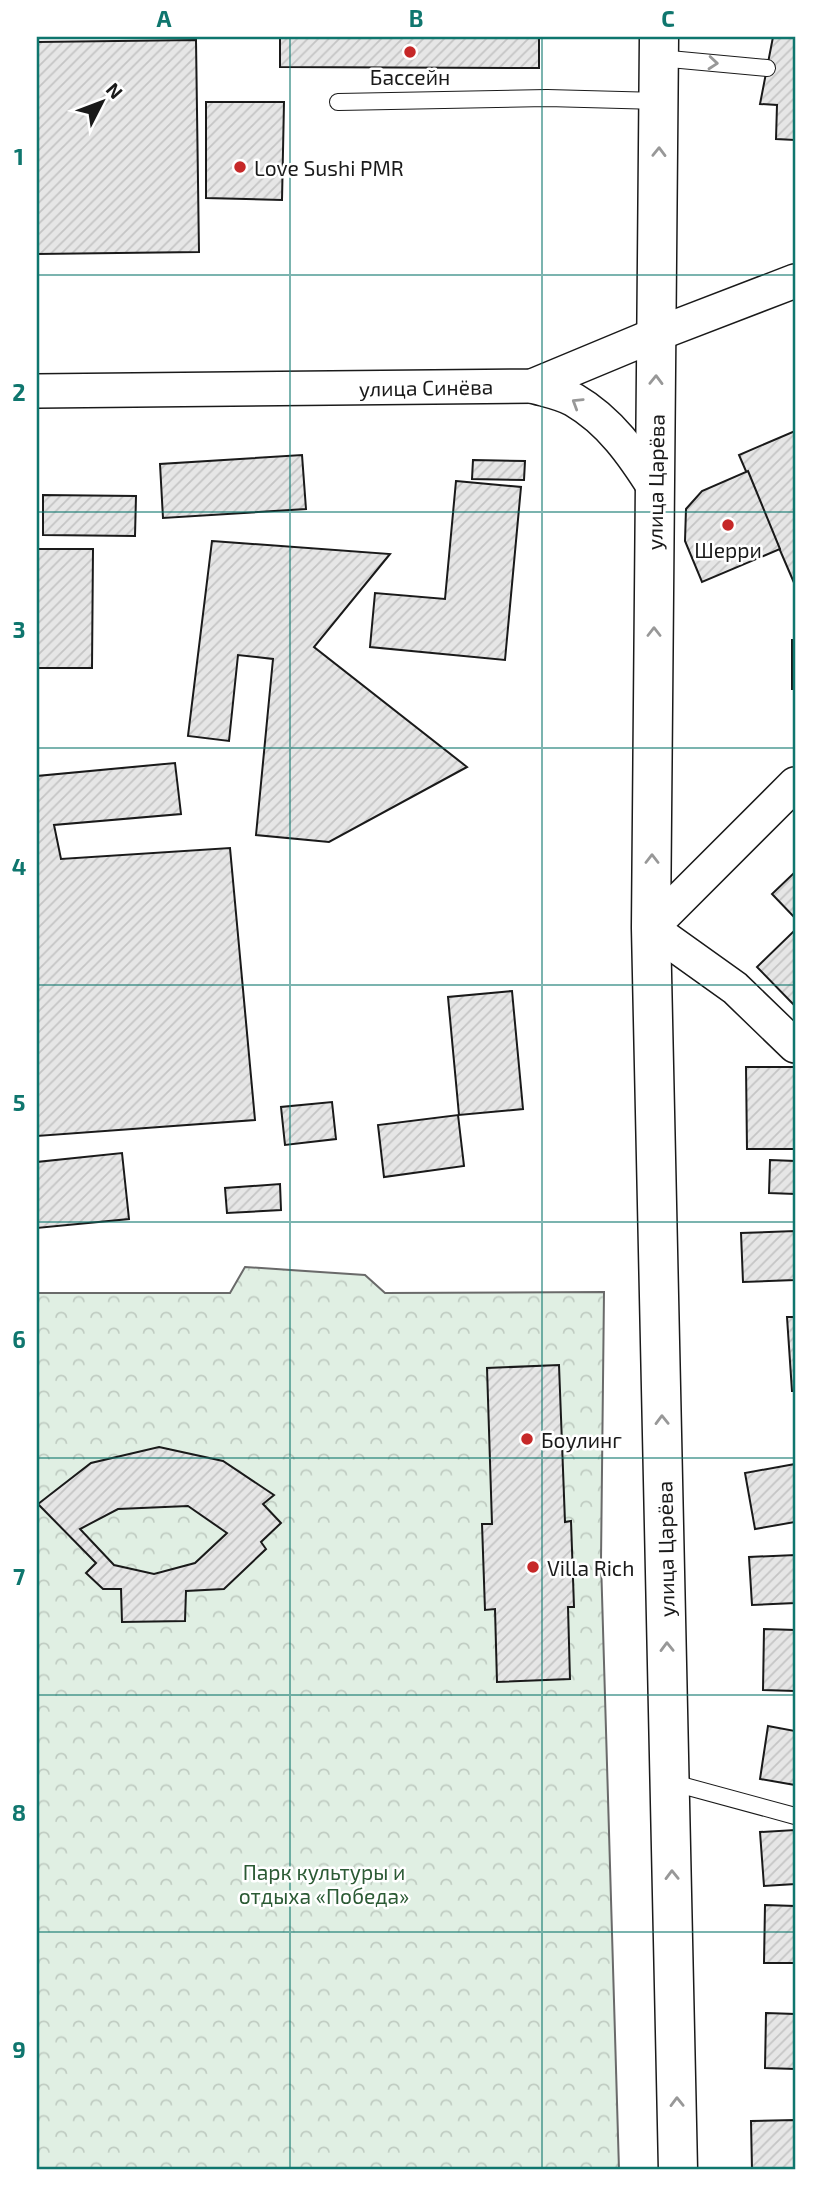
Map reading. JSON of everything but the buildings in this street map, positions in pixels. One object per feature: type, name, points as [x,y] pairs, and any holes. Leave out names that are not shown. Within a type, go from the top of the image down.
[{"type":"main road","name":"улица Царёва","points":[[659,47],[652,928],[678,2170]]},
{"type":"street","name":"улица Синёва","points":[[37,391],[532,386],[795,281]]},
{"type":"street","points":[[532,386],[572,398],[604,422],[631,452],[655,489]]},
{"type":"street","points":[[795,784],[652,928],[735,988],[795,1046]]},
{"type":"lane","points":[[659,47],[767,68]]},
{"type":"lane","points":[[338,103],[547,98],[659,101]]},
{"type":"lane","points":[[670,1782],[795,1816]]},
{"type":"green space","name":"Парк культуры и отдыха «Победа»","points":[[245,1267],[365,1275],[385,1293],[604,1292],[601,1561],[619,2170],[37,2170],[37,1293],[230,1293]]},
{"type":"place","name":"Бассейн","points":[[410,52]]},
{"type":"place","name":"Love Sushi PMR","points":[[240,167]]},
{"type":"place","name":"Шерри","points":[[728,525]]},
{"type":"place","name":"Боулинг","points":[[527,1439]]},
{"type":"place","name":"Villa Rich","points":[[533,1567]]}]
